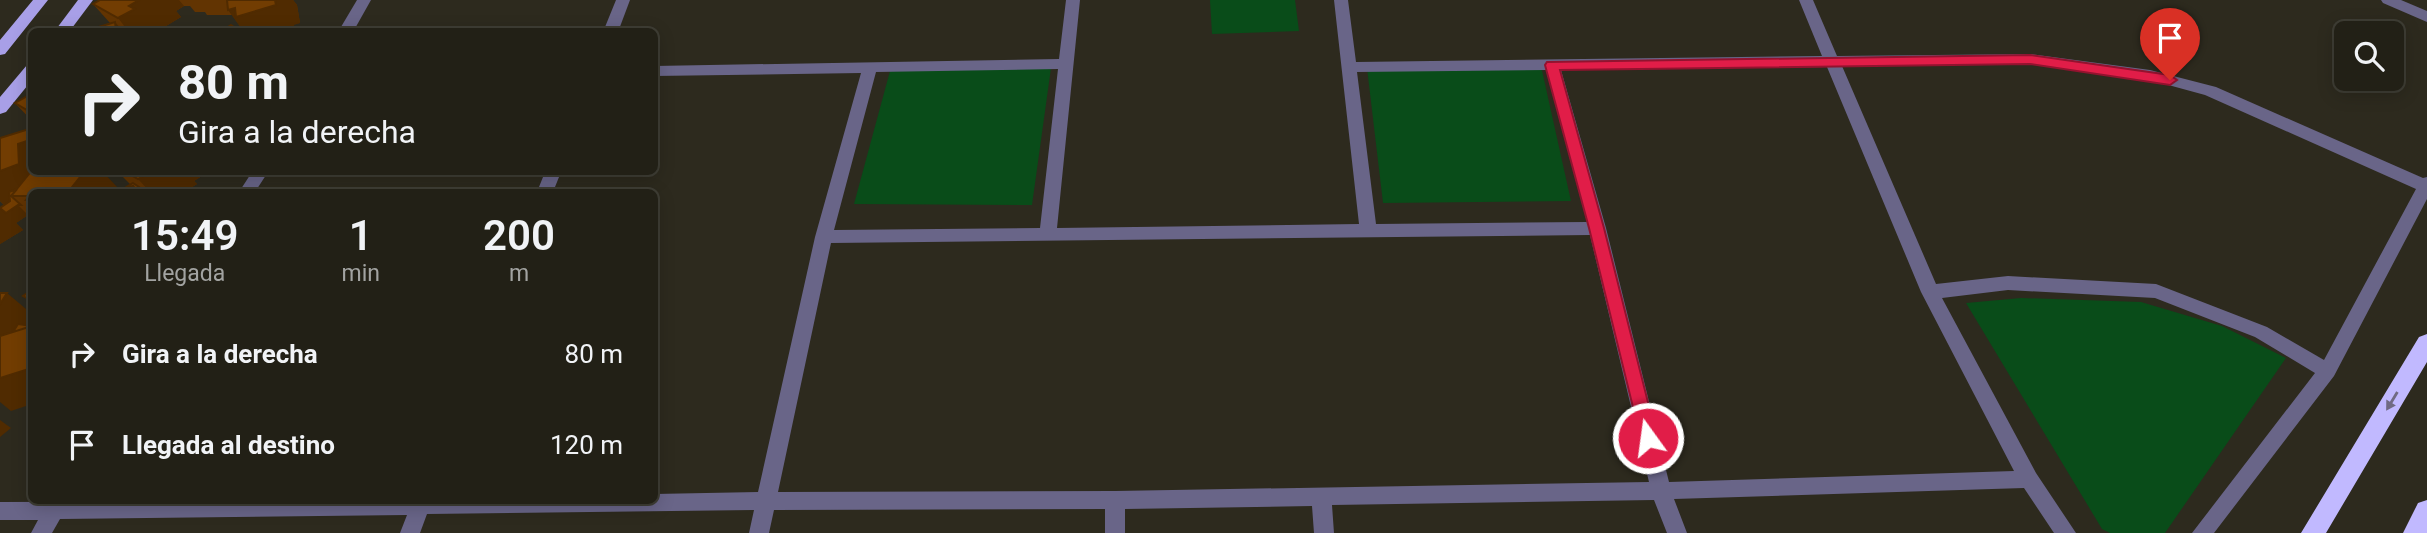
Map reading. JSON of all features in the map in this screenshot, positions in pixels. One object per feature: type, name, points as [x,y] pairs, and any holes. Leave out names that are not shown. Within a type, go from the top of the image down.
[{"type":"highway","points":[[2313,533],[2427,343]]},
{"type":"highway","points":[[2415,533],[2427,511]]},
{"type":"main road","points":[[0,50],[41,0]]},
{"type":"main road","points":[[64,28],[86,0]]},
{"type":"main road","points":[[3,101],[28,73]]},
{"type":"street","points":[[347,28],[364,0]]},
{"type":"street","points":[[612,28],[623,0]]},
{"type":"street","points":[[1048,235],[1073,0]]},
{"type":"street","points":[[1341,0],[1368,231]]},
{"type":"street","points":[[1806,0],[1930,292],[2029,480],[2066,533]]},
{"type":"street","points":[[2388,0],[2427,17]]},
{"type":"street","points":[[1349,67],[2030,60],[2150,75],[2210,90],[2426,185],[2327,371],[2202,533]]},
{"type":"street","points":[[658,71],[1066,64]]},
{"type":"street","points":[[1552,65],[1597,228],[1661,491],[1677,533]]},
{"type":"street","points":[[759,533],[824,237],[870,68]]},
{"type":"street","points":[[824,237],[1597,228]]},
{"type":"street","points":[[1930,292],[2008,283],[2156,290],[2261,332],[2327,371]]},
{"type":"street","points":[[658,502],[1115,500],[1661,491],[2029,480]]},
{"type":"street","points":[[1321,495],[1324,533]]},
{"type":"street","points":[[1115,500],[1115,533]]},
{"type":"street","points":[[0,511],[58,505],[240,504]]},
{"type":"street","points":[[410,533],[422,504]]},
{"type":"street","points":[[41,533],[58,505]]},
{"type":"green space","points":[[1210,0],[1295,0],[1299,31],[1212,34]]},
{"type":"green space","points":[[1541,66],[1571,201],[1383,203],[1367,68]]},
{"type":"green space","points":[[1051,68],[1032,205],[854,204],[890,71]]},
{"type":"green space","points":[[2021,298],[2141,302],[2222,326],[2286,358],[2165,533],[2110,533],[2102,529],[1966,303]]},
{"type":"building","points":[[100,0],[139,0],[129,6],[135,9],[118,18],[93,4]]},
{"type":"building","points":[[227,0],[275,0],[276,5],[236,17],[235,8],[228,10]]},
{"type":"building","points":[[115,22],[116,28],[95,28]]},
{"type":"building","points":[[28,96],[28,111],[15,103]]},
{"type":"building","points":[[28,129],[28,141],[18,144],[19,164],[0,171],[0,138]]},
{"type":"building","points":[[28,175],[82,175],[70,189],[28,189],[28,196],[11,196]]},
{"type":"building","points":[[133,183],[142,189],[133,186],[123,189]]},
{"type":"building","points":[[17,189],[11,196],[21,205],[6,213],[0,208],[10,201],[9,192]]},
{"type":"building","points":[[0,293],[7,293],[0,304]]},
{"type":"building","points":[[18,324],[28,325],[28,327],[13,332]]},
{"type":"building","points":[[28,327],[28,369],[0,378],[0,336]]},
{"type":"route","points":[[1648,438],[1597,228],[1552,65],[2030,60],[2150,75],[2170,80]]}]
